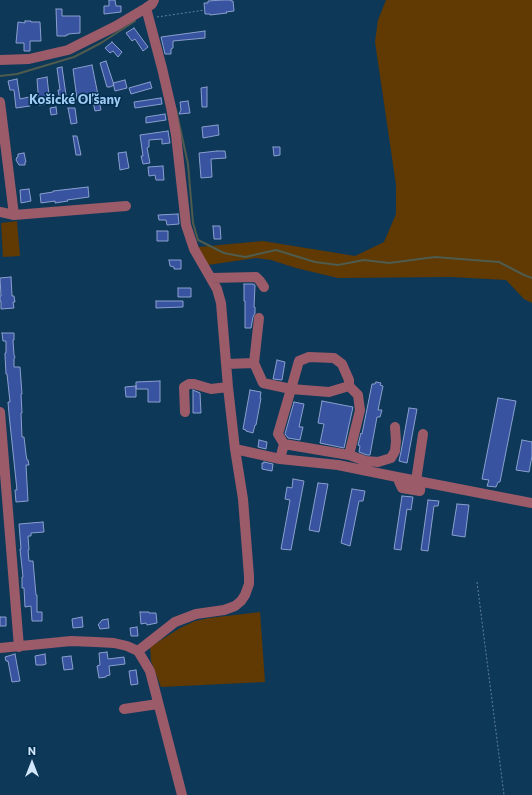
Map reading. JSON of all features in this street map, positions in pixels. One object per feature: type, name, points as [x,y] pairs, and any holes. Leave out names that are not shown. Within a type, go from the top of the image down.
[{"type":"street","points":[[1,62],[29,59],[68,50],[116,26],[152,4],[154,0]]},
{"type":"street","points":[[138,651],[175,622],[196,614],[224,610],[235,606],[245,595],[249,584],[243,499],[228,387],[221,303],[217,289],[194,249],[186,225],[176,135],[171,107],[146,8]]},
{"type":"street","points":[[0,102],[14,215]]},
{"type":"street","points":[[0,212],[14,215],[126,206]]},
{"type":"street","points":[[211,278],[256,277],[264,287]]},
{"type":"street","points":[[259,318],[254,363],[263,383],[291,389],[329,392],[349,386]]},
{"type":"street","points":[[280,459],[284,444],[278,434],[299,361],[309,357],[334,358],[342,364],[349,380],[349,386],[358,395],[360,410],[345,454],[338,465]]},
{"type":"street","points":[[227,364],[254,363]]},
{"type":"street","points":[[185,412],[184,387],[189,384],[211,389],[228,387]]},
{"type":"street","points":[[0,412],[19,647]]},
{"type":"street","points":[[284,444],[345,454],[366,461],[378,462],[390,458],[395,450],[395,427]]},
{"type":"street","points":[[418,481],[423,434]]},
{"type":"street","points":[[236,449],[280,459],[338,465],[397,478],[532,503]]},
{"type":"street","points":[[0,648],[71,641],[114,643],[127,646],[138,651],[150,671],[182,795]]},
{"type":"street","points":[[124,709],[158,704]]},
{"type":"path","points":[[148,19],[205,10]]},
{"type":"path","points":[[477,582],[504,795]]},
{"type":"shaded area","points":[[386,0],[532,0],[532,303],[524,299],[506,280],[451,277],[338,278],[296,268],[271,260],[256,258],[208,265],[198,247],[263,241],[355,256],[384,242],[396,214],[396,185],[375,42],[378,20]]},
{"type":"shaded area","points":[[17,221],[20,256],[3,257],[1,223]]},
{"type":"shaded area","points":[[260,612],[265,682],[161,687],[151,661],[150,647],[180,628],[195,621]]},
{"type":"building","points":[[109,0],[115,0],[116,6],[121,6],[121,12],[104,14],[104,6],[109,6]]},
{"type":"building","points":[[208,1],[233,1],[234,11],[210,15],[205,14],[204,3],[208,3]]},
{"type":"building","points":[[56,9],[62,9],[62,16],[80,16],[80,33],[57,36]]},
{"type":"building","points":[[25,21],[40,22],[41,41],[30,41],[30,51],[24,51],[24,43],[16,43],[18,22],[25,23]]},
{"type":"building","points":[[134,28],[148,47],[143,51],[135,39],[132,41],[126,33]]},
{"type":"building","points":[[205,31],[205,38],[173,41],[171,54],[165,54],[161,37]]},
{"type":"building","points":[[112,42],[122,52],[118,57],[113,51],[110,53],[105,48]]},
{"type":"building","points":[[106,61],[114,85],[110,87],[107,87],[100,63]]},
{"type":"building","points":[[92,65],[101,110],[95,111],[92,97],[77,99],[73,69]]},
{"type":"building","points":[[62,67],[66,95],[59,96],[58,90],[60,90],[57,68]]},
{"type":"building","points":[[47,77],[50,104],[39,105],[37,79]]},
{"type":"building","points":[[17,79],[20,99],[29,97],[30,106],[16,108],[14,90],[10,90],[8,81]]},
{"type":"building","points":[[125,80],[127,88],[115,91],[113,83]]},
{"type":"building","points":[[150,82],[152,88],[131,94],[129,88]]},
{"type":"building","points":[[207,87],[207,107],[202,107],[201,88]]},
{"type":"building","points":[[161,98],[162,104],[135,108],[134,102]]},
{"type":"building","points":[[188,101],[190,113],[179,114],[181,110],[180,102]]},
{"type":"building","points":[[56,107],[57,114],[51,115],[50,108]]},
{"type":"building","points":[[68,108],[75,108],[77,123],[71,124]]},
{"type":"building","points":[[165,114],[166,120],[146,123],[146,117]]},
{"type":"building","points":[[218,125],[219,135],[203,138],[202,127]]},
{"type":"building","points":[[168,131],[170,143],[162,144],[162,139],[149,140],[149,147],[147,148],[150,163],[143,164],[140,135]]},
{"type":"building","points":[[73,136],[77,136],[81,155],[76,155]]},
{"type":"building","points":[[273,147],[280,147],[280,155],[274,156]]},
{"type":"building","points":[[225,151],[226,158],[211,159],[212,177],[201,178],[199,153]]},
{"type":"building","points":[[126,152],[129,168],[120,170],[118,153]]},
{"type":"building","points":[[24,153],[26,162],[25,165],[19,165],[16,160],[18,154]]},
{"type":"building","points":[[163,166],[164,180],[156,180],[155,175],[149,176],[148,167]]},
{"type":"building","points":[[88,187],[89,197],[55,203],[55,201],[41,203],[40,194]]},
{"type":"building","points":[[29,189],[31,201],[21,203],[20,190]]},
{"type":"building","points":[[178,214],[179,224],[167,225],[166,220],[159,220],[158,215]]},
{"type":"building","points":[[213,226],[220,226],[221,239],[214,239]]},
{"type":"building","points":[[157,231],[168,231],[168,241],[157,241]]},
{"type":"building","points":[[169,260],[181,260],[181,269],[174,269],[174,267],[170,266]]},
{"type":"building","points":[[11,277],[12,296],[14,296],[15,302],[13,302],[14,308],[1,309],[0,278]]},
{"type":"building","points":[[244,284],[255,285],[255,313],[251,328],[245,328]]},
{"type":"building","points":[[178,288],[191,288],[191,297],[178,297]]},
{"type":"building","points":[[156,301],[183,301],[183,307],[156,308]]},
{"type":"building","points":[[2,333],[14,333],[14,367],[20,367],[22,394],[22,437],[24,437],[29,465],[26,465],[28,501],[16,502],[15,490],[17,490],[8,402],[10,402],[6,374],[6,341],[3,341]]},
{"type":"building","points":[[277,360],[285,362],[282,380],[273,379]]},
{"type":"building","points":[[160,381],[160,402],[148,402],[148,389],[136,389],[136,382]]},
{"type":"building","points":[[376,382],[381,383],[380,385],[383,386],[378,410],[382,410],[380,417],[377,417],[370,455],[367,455],[359,452],[360,446],[358,445],[361,433],[362,434],[372,384],[375,384]]},
{"type":"building","points":[[136,386],[136,397],[126,397],[125,387]]},
{"type":"building","points":[[193,390],[200,393],[201,413],[193,413]]},
{"type":"building","points":[[250,390],[261,392],[256,425],[253,433],[243,429]]},
{"type":"building","points":[[498,398],[516,401],[500,482],[498,482],[496,487],[487,486],[489,480],[482,479]]},
{"type":"building","points":[[322,401],[353,407],[344,448],[320,443],[324,424],[318,423]]},
{"type":"building","points":[[294,402],[304,404],[299,427],[303,427],[300,440],[288,438],[285,434]]},
{"type":"building","points":[[409,408],[417,409],[407,463],[399,461]]},
{"type":"building","points":[[259,440],[267,442],[266,449],[258,447]]},
{"type":"building","points":[[522,440],[532,442],[532,456],[529,472],[516,470]]},
{"type":"building","points":[[262,463],[273,464],[272,471],[262,469]]},
{"type":"building","points":[[293,479],[304,481],[291,550],[281,549],[290,500],[285,499],[287,487],[292,488]]},
{"type":"building","points":[[318,483],[328,484],[319,532],[309,530]]},
{"type":"building","points":[[352,489],[365,491],[363,501],[359,501],[350,546],[341,543]]},
{"type":"building","points":[[402,496],[413,497],[411,510],[407,509],[401,550],[394,549]]},
{"type":"building","points":[[428,500],[439,501],[438,506],[434,506],[428,551],[421,550]]},
{"type":"building","points":[[457,504],[469,505],[465,537],[452,535]]},
{"type":"building","points":[[43,522],[44,532],[31,533],[31,536],[28,536],[29,561],[33,561],[37,595],[37,612],[42,612],[42,621],[32,621],[31,606],[25,607],[24,588],[22,588],[23,577],[19,524]]},
{"type":"building","points":[[140,612],[156,613],[157,623],[147,625],[146,623],[141,624]]},
{"type":"building","points":[[0,617],[6,617],[6,626],[0,626]]},
{"type":"building","points":[[82,617],[83,627],[73,628],[72,619]]},
{"type":"building","points":[[108,619],[109,628],[100,629],[98,625],[102,620]]},
{"type":"building","points":[[137,627],[138,636],[131,636],[130,628]]},
{"type":"building","points":[[107,652],[108,659],[124,657],[125,664],[109,666],[110,675],[99,678],[97,666],[100,665],[99,653]]},
{"type":"building","points":[[15,654],[20,681],[12,682],[8,661],[6,661],[5,657]]},
{"type":"building","points":[[45,654],[46,664],[36,665],[35,656]]},
{"type":"building","points":[[71,656],[73,669],[64,670],[62,657]]},
{"type":"building","points":[[136,670],[138,684],[131,685],[129,671]]},
{"type":"waterway","points":[[0,76],[17,74],[74,57],[101,43],[135,21]]},
{"type":"waterway","points":[[176,109],[188,164],[193,223],[198,240],[224,253],[245,257],[276,250],[315,262],[338,265],[364,260],[389,263],[435,257],[499,262],[532,278]]},
{"type":"district","name":"Košické Oľšany","points":[[75,100]]}]
